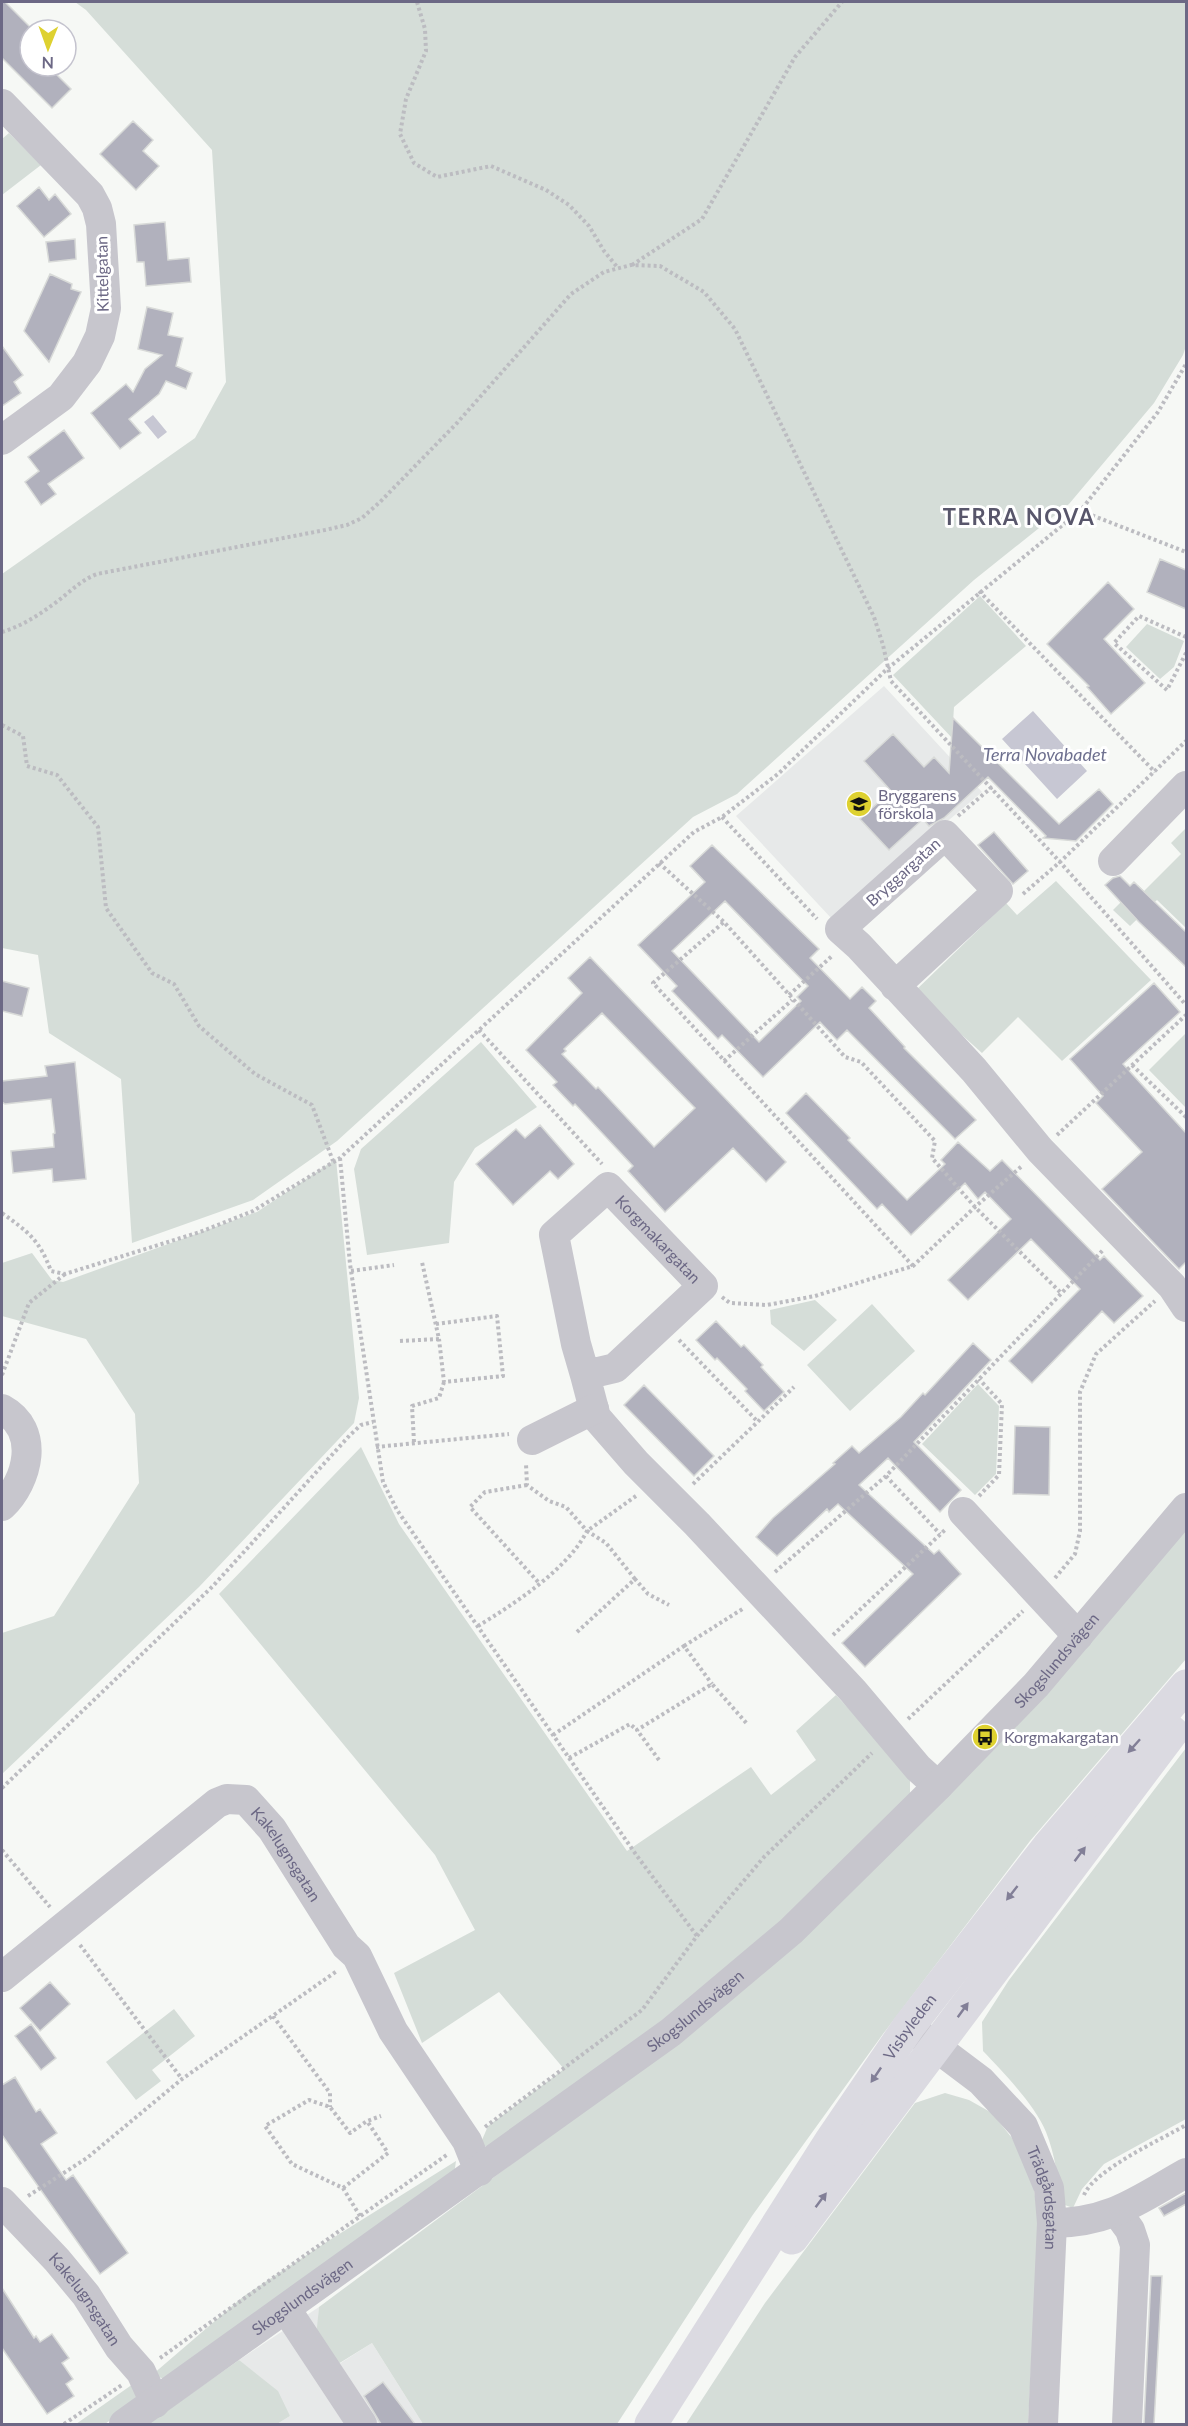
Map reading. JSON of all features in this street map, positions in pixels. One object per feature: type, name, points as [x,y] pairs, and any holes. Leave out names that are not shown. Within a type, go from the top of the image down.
[{"type":"main road","name":"Visbyleden","points":[[651,2424],[830,2142],[909,2026],[1048,1847],[1186,1686]]},
{"type":"main road","name":"Visbyleden","points":[[670,2396],[936,2047],[1186,1712]]},
{"type":"street","name":"Kittelgatan","points":[[2,104],[90,195],[97,208],[101,224],[106,308],[100,336],[87,363],[61,397],[2,440]]},
{"type":"street","points":[[1113,861],[1186,786]]},
{"type":"street","name":"Bryggargatan","points":[[998,891],[945,835],[840,929],[859,946],[974,1070],[1041,1150],[1121,1232],[1179,1297]]},
{"type":"street","points":[[895,986],[998,891]]},
{"type":"street","name":"Korgmakargatan","points":[[585,1375],[615,1368],[704,1286],[608,1186],[555,1235],[576,1344],[596,1417],[752,1597],[816,1652],[853,1691],[918,1768],[938,1786]]},
{"type":"street","points":[[2,1409],[9,1413],[20,1426],[26,1443],[27,1460],[23,1475],[13,1495],[2,1506]]},
{"type":"street","points":[[531,1440],[594,1409]]},
{"type":"street","name":"Skogslundsvägen","points":[[124,2424],[681,2024],[790,1931],[938,1786],[1036,1684],[1186,1508]]},
{"type":"street","points":[[963,1512],[1078,1636]]},
{"type":"street","name":"Kakelugnsgatan","points":[[2,1977],[217,1803],[227,1799],[246,1800],[272,1829],[346,1946],[357,1956],[393,2031],[467,2141],[479,2171]]},
{"type":"street","name":"Trädgårdsgatan","points":[[909,2026],[981,2081],[1023,2126],[1065,2223],[1043,2424]]},
{"type":"street","points":[[1065,2223],[1117,2212],[1186,2173]]},
{"type":"street","name":"Kakelugnsgatan","points":[[4,2206],[57,2260],[86,2295],[119,2347],[141,2372],[154,2403]]},
{"type":"street","points":[[1117,2212],[1130,2230],[1135,2245],[1127,2424]]},
{"type":"street","points":[[286,2309],[362,2424]]},
{"type":"path","points":[[417,2],[425,29],[426,51],[406,99],[400,134],[414,163],[436,177],[491,166],[546,190],[569,205],[589,226],[604,251],[618,268]]},
{"type":"path","points":[[631,265],[702,219],[795,57],[842,2]]},
{"type":"path","points":[[2,632],[25,623],[50,607],[85,578],[97,574],[325,530],[347,525],[362,518],[457,423],[571,294],[604,272],[631,265],[660,266],[704,292],[735,329],[874,617],[891,681],[1060,862],[1186,1005]]},
{"type":"path","points":[[2,1375],[29,1303],[65,1274],[200,1232],[253,1210],[339,1158],[694,832],[722,817],[778,774],[887,669],[979,591],[1081,510],[1158,412],[1186,364]]},
{"type":"path","points":[[1081,510],[1186,552]]},
{"type":"path","points":[[979,591],[1155,772]]},
{"type":"path","points":[[1186,637],[1139,616],[1114,643],[1167,690],[1186,653]]},
{"type":"path","points":[[2,725],[22,736],[27,766],[57,775],[98,827],[106,908],[152,973],[174,984],[199,1026],[255,1074],[312,1105],[333,1161]]},
{"type":"path","points":[[998,891],[1019,898],[1060,862],[1186,741]]},
{"type":"path","points":[[722,817],[820,922]]},
{"type":"path","points":[[659,863],[724,922],[845,1056],[861,1062],[935,1141],[932,1158],[975,1207],[1060,1292]]},
{"type":"path","points":[[724,922],[653,983],[913,1266]]},
{"type":"path","points":[[724,1061],[842,947]]},
{"type":"path","points":[[704,1286],[730,1303],[767,1305],[815,1296],[913,1266],[1186,1015]]},
{"type":"path","points":[[479,1030],[605,1167]]},
{"type":"path","points":[[1132,1065],[1186,1117]]},
{"type":"path","points":[[339,1158],[351,1271],[383,1482],[397,1510],[553,1736],[637,1856],[697,1936]]},
{"type":"path","points":[[2,1213],[35,1239],[43,1249],[51,1271],[65,1274]]},
{"type":"path","points":[[553,1736],[752,1597],[886,1476],[1060,1292],[1121,1232]]},
{"type":"path","points":[[414,1442],[412,1406],[439,1398],[444,1382],[439,1339],[423,1262]]},
{"type":"path","points":[[351,1271],[394,1265]]},
{"type":"path","points":[[64,2424],[141,2372],[243,2296],[328,2241],[467,2141],[642,2010],[697,1936],[764,1857],[1040,1595],[1075,1554],[1080,1531],[1080,1392],[1096,1354],[1179,1297]]},
{"type":"path","points":[[436,1324],[497,1316],[503,1376],[444,1382]]},
{"type":"path","points":[[671,1332],[758,1422]]},
{"type":"path","points":[[400,1341],[439,1339]]},
{"type":"path","points":[[816,1652],[999,1475],[1002,1404],[979,1379]]},
{"type":"path","points":[[686,1491],[794,1387]]},
{"type":"path","points":[[2,1788],[213,1586],[350,1434],[361,1425],[373,1422]]},
{"type":"path","points":[[376,1447],[523,1433],[531,1440],[525,1467],[527,1485]]},
{"type":"path","points":[[886,1476],[940,1534]]},
{"type":"path","points":[[539,1583],[470,1507],[485,1492],[527,1485],[549,1501],[566,1507],[587,1531],[606,1543],[648,1593],[669,1605]]},
{"type":"path","points":[[478,1626],[518,1602],[580,1545],[587,1531],[643,1491]]},
{"type":"path","points":[[577,1632],[635,1579]]},
{"type":"path","points":[[684,1646],[712,1684],[748,1725]]},
{"type":"path","points":[[638,1730],[712,1684]]},
{"type":"path","points":[[569,1758],[630,1724],[638,1730],[659,1760]]},
{"type":"path","points":[[2,1850],[65,1925],[182,2079]]},
{"type":"path","points":[[4,2206],[87,2158],[182,2079],[357,1956]]},
{"type":"path","points":[[273,2016],[330,2093],[330,2107]]},
{"type":"path","points":[[360,2216],[343,2188],[292,2164],[265,2126],[309,2100],[330,2107],[350,2133],[367,2121],[381,2116]]},
{"type":"path","points":[[343,2188],[387,2153],[367,2121]]},
{"type":"path","points":[[1065,2223],[1080,2205],[1085,2191],[1100,2177],[1114,2166],[1186,2125]]},
{"type":"shaded area","points":[[75,2],[1186,2],[1186,346],[1154,403],[1069,504],[974,580],[737,794],[693,817],[337,1141],[253,1200],[132,1243],[121,1079],[49,1033],[38,955],[2,948],[2,574],[195,438],[226,382],[212,150],[86,10]]},
{"type":"shaded area","points":[[9,133],[41,165],[2,195],[2,139]]},
{"type":"shaded area","points":[[980,596],[1026,646],[954,707],[952,738],[893,675]]},
{"type":"shaded area","points":[[1147,624],[1184,641],[1174,667],[1160,679],[1126,647]]},
{"type":"shaded area","name":"Bryggarens förskola","points":[[884,686],[982,792],[832,919],[736,816]]},
{"type":"shaded area","points":[[1186,828],[1186,928],[1157,900],[1130,926],[1113,910],[1138,885],[1144,891],[1181,854],[1171,843]]},
{"type":"shaded area","points":[[1056,881],[1151,980],[1062,1061],[1018,1017],[982,1053],[914,992],[1006,903],[1017,915]]},
{"type":"shaded area","points":[[1186,1033],[1186,1108],[1149,1070]]},
{"type":"shaded area","points":[[481,1042],[537,1107],[475,1148],[454,1182],[449,1243],[367,1255],[354,1169],[361,1149]]},
{"type":"shaded area","points":[[336,1159],[359,1398],[354,1423],[199,1587],[2,1774],[2,1633],[54,1616],[139,1483],[135,1414],[86,1339],[2,1316],[2,1263],[32,1253],[52,1280],[63,1282],[257,1212]]},
{"type":"shaded area","points":[[815,1300],[837,1320],[804,1351],[771,1324],[770,1310]]},
{"type":"shaded area","points":[[872,1304],[915,1351],[850,1411],[807,1365]]},
{"type":"shaded area","points":[[978,1384],[999,1406],[996,1474],[975,1495],[922,1444]]},
{"type":"shaded area","points":[[361,1447],[399,1524],[627,1851],[751,1767],[771,1795],[816,1760],[796,1731],[836,1695],[910,1775],[910,1798],[786,1921],[666,2022],[498,2145],[479,2147],[488,2126],[564,2069],[499,1992],[422,2043],[394,1973],[475,1930],[435,1855],[219,1594]]},
{"type":"shaded area","points":[[1186,1530],[1186,1659],[1030,1841],[883,2034],[752,2216],[617,2424],[423,2424],[372,2343],[338,2364],[316,2337],[319,2307],[591,2105]]},
{"type":"shaded area","points":[[1186,1748],[1186,2119],[1104,2164],[1082,2189],[1073,2208],[1062,2204],[1052,2149],[1041,2122],[1018,2089],[983,2051],[982,2022],[1009,1980]]},
{"type":"shaded area","points":[[174,2009],[195,2036],[152,2070],[161,2081],[136,2100],[106,2062]]},
{"type":"shaded area","points":[[945,2093],[969,2100],[992,2113],[1012,2138],[1032,2176],[1039,2223],[1028,2424],[686,2424],[765,2303],[915,2103]]},
{"type":"shaded area","points":[[456,2161],[454,2175],[168,2380],[152,2375],[244,2296]]},
{"type":"shaded area","points":[[319,2307],[317,2337],[339,2364],[372,2343],[423,2424],[277,2424],[290,2416],[239,2360]]},
{"type":"shaded area","points":[[239,2360],[278,2391],[290,2416],[277,2424],[148,2424]]},
{"type":"shaded area","points":[[133,2384],[138,2391],[134,2403],[105,2424],[76,2424]]},
{"type":"water","points":[[153,415],[167,432],[158,439],[144,422]]},
{"type":"water","name":"Terra Novabadet","points":[[1033,711],[1087,771],[1057,799],[1002,739]]},
{"type":"building","points":[[2,2],[5,2],[21,18],[18,18],[18,74],[2,58]]},
{"type":"building","points":[[22,78],[60,78],[71,89],[52,108]]},
{"type":"building","points":[[133,121],[153,140],[143,151],[159,166],[136,190],[100,154]]},
{"type":"building","points":[[39,187],[49,200],[55,194],[71,214],[44,237],[17,206]]},
{"type":"building","points":[[165,222],[168,260],[189,258],[191,282],[146,286],[144,262],[137,262],[134,225]]},
{"type":"building","points":[[75,239],[76,259],[49,262],[46,242]]},
{"type":"building","points":[[50,274],[72,284],[71,289],[81,292],[49,362],[24,331]]},
{"type":"building","points":[[147,307],[173,313],[168,335],[183,338],[176,366],[192,373],[186,389],[166,381],[159,394],[129,419],[141,433],[120,449],[91,413],[126,384],[133,392],[145,369],[162,355],[138,349]]},
{"type":"building","points":[[2,346],[23,375],[14,382],[21,393],[2,406]]},
{"type":"building","points":[[64,430],[84,458],[48,484],[56,494],[41,505],[25,482],[39,471],[28,457]]},
{"type":"building","points":[[1160,559],[1186,570],[1186,609],[1147,592]]},
{"type":"building","points":[[1108,582],[1134,609],[1104,639],[1145,683],[1111,714],[1087,687],[1089,686],[1047,644]]},
{"type":"building","points":[[953,718],[1059,824],[1099,789],[1113,804],[1076,841],[1043,838],[1046,836],[988,777],[944,818],[929,826],[923,819],[889,850],[860,819],[891,791],[864,761],[893,734],[924,767],[934,757],[949,773]]},
{"type":"building","points":[[994,832],[1028,871],[1013,884],[978,845]]},
{"type":"building","points":[[712,845],[819,949],[810,958],[850,999],[862,987],[876,1001],[869,1008],[904,1048],[976,1120],[955,1139],[847,1030],[837,1040],[820,1022],[763,1077],[722,1035],[718,1039],[672,991],[677,986],[638,945],[705,882],[690,866]],"holes":[[[725,901],[808,986],[797,997],[801,1001],[759,1042],[672,951]]]},
{"type":"building","points":[[1120,876],[1130,886],[1134,882],[1186,932],[1186,967],[1139,922],[1105,885],[1113,878]]},
{"type":"building","points":[[590,957],[786,1162],[766,1182],[733,1148],[665,1212],[628,1171],[633,1166],[575,1104],[573,1106],[553,1085],[557,1082],[526,1050],[582,993],[568,978]],"holes":[[[602,1013],[695,1108],[654,1147],[598,1087],[596,1089],[562,1054],[566,1051],[564,1049]]]},
{"type":"building","points":[[2,981],[29,988],[22,1016],[2,1011]]},
{"type":"building","points":[[1154,983],[1180,1012],[1123,1064],[1186,1133],[1186,1262],[1179,1269],[1102,1189],[1142,1152],[1096,1103],[1103,1096],[1070,1059]]},
{"type":"building","points":[[75,1062],[86,1179],[53,1182],[52,1169],[13,1173],[11,1151],[54,1147],[53,1134],[55,1133],[51,1099],[5,1104],[2,1102],[2,1081],[47,1076],[45,1066]]},
{"type":"building","points":[[806,1093],[907,1200],[945,1164],[941,1160],[958,1142],[990,1171],[1002,1160],[1100,1260],[1104,1256],[1143,1296],[1114,1323],[1102,1311],[1032,1383],[1009,1361],[1080,1289],[1031,1239],[968,1300],[948,1280],[1011,1219],[985,1192],[978,1199],[965,1183],[911,1235],[882,1204],[877,1209],[786,1113]]},
{"type":"building","points":[[540,1125],[574,1164],[558,1179],[550,1171],[513,1205],[476,1164],[516,1129],[525,1138]]},
{"type":"building","points":[[716,1321],[741,1347],[744,1345],[784,1392],[764,1411],[745,1391],[747,1389],[696,1340]]},
{"type":"building","points":[[973,1343],[991,1360],[914,1442],[961,1490],[940,1512],[888,1458],[859,1485],[934,1554],[939,1550],[961,1574],[865,1667],[842,1643],[913,1574],[838,1504],[829,1512],[827,1509],[777,1556],[756,1537],[773,1518],[835,1464],[833,1463],[852,1446],[859,1453],[901,1417],[923,1393],[925,1395]]},
{"type":"building","points":[[644,1385],[714,1456],[694,1476],[624,1405]]},
{"type":"building","points":[[1015,1426],[1050,1427],[1049,1495],[1013,1494]]},
{"type":"building","points":[[50,1982],[70,2004],[40,2031],[20,2008]]},
{"type":"building","points":[[31,2024],[56,2058],[41,2070],[15,2036]]},
{"type":"building","points":[[15,2077],[36,2112],[40,2109],[57,2133],[41,2144],[66,2180],[73,2175],[128,2253],[100,2274],[2,2135],[2,2085]]},
{"type":"building","points":[[1186,2193],[1186,2204],[1164,2216],[1159,2208]]},
{"type":"building","points":[[1151,2276],[1162,2276],[1154,2424],[1144,2424]]},
{"type":"building","points":[[2,2288],[34,2338],[36,2336],[40,2342],[52,2334],[69,2358],[62,2363],[73,2379],[66,2384],[74,2396],[47,2414],[2,2348]]},
{"type":"building","points":[[383,2382],[415,2424],[381,2424],[364,2396]]},
{"type":"place","name":"Bryggarens förskola","points":[[859,804]]},
{"type":"place","name":"Korgmakargatan","points":[[985,1737]]},
{"type":"district","name":"TERRA NOVA","points":[[1019,517]]}]
